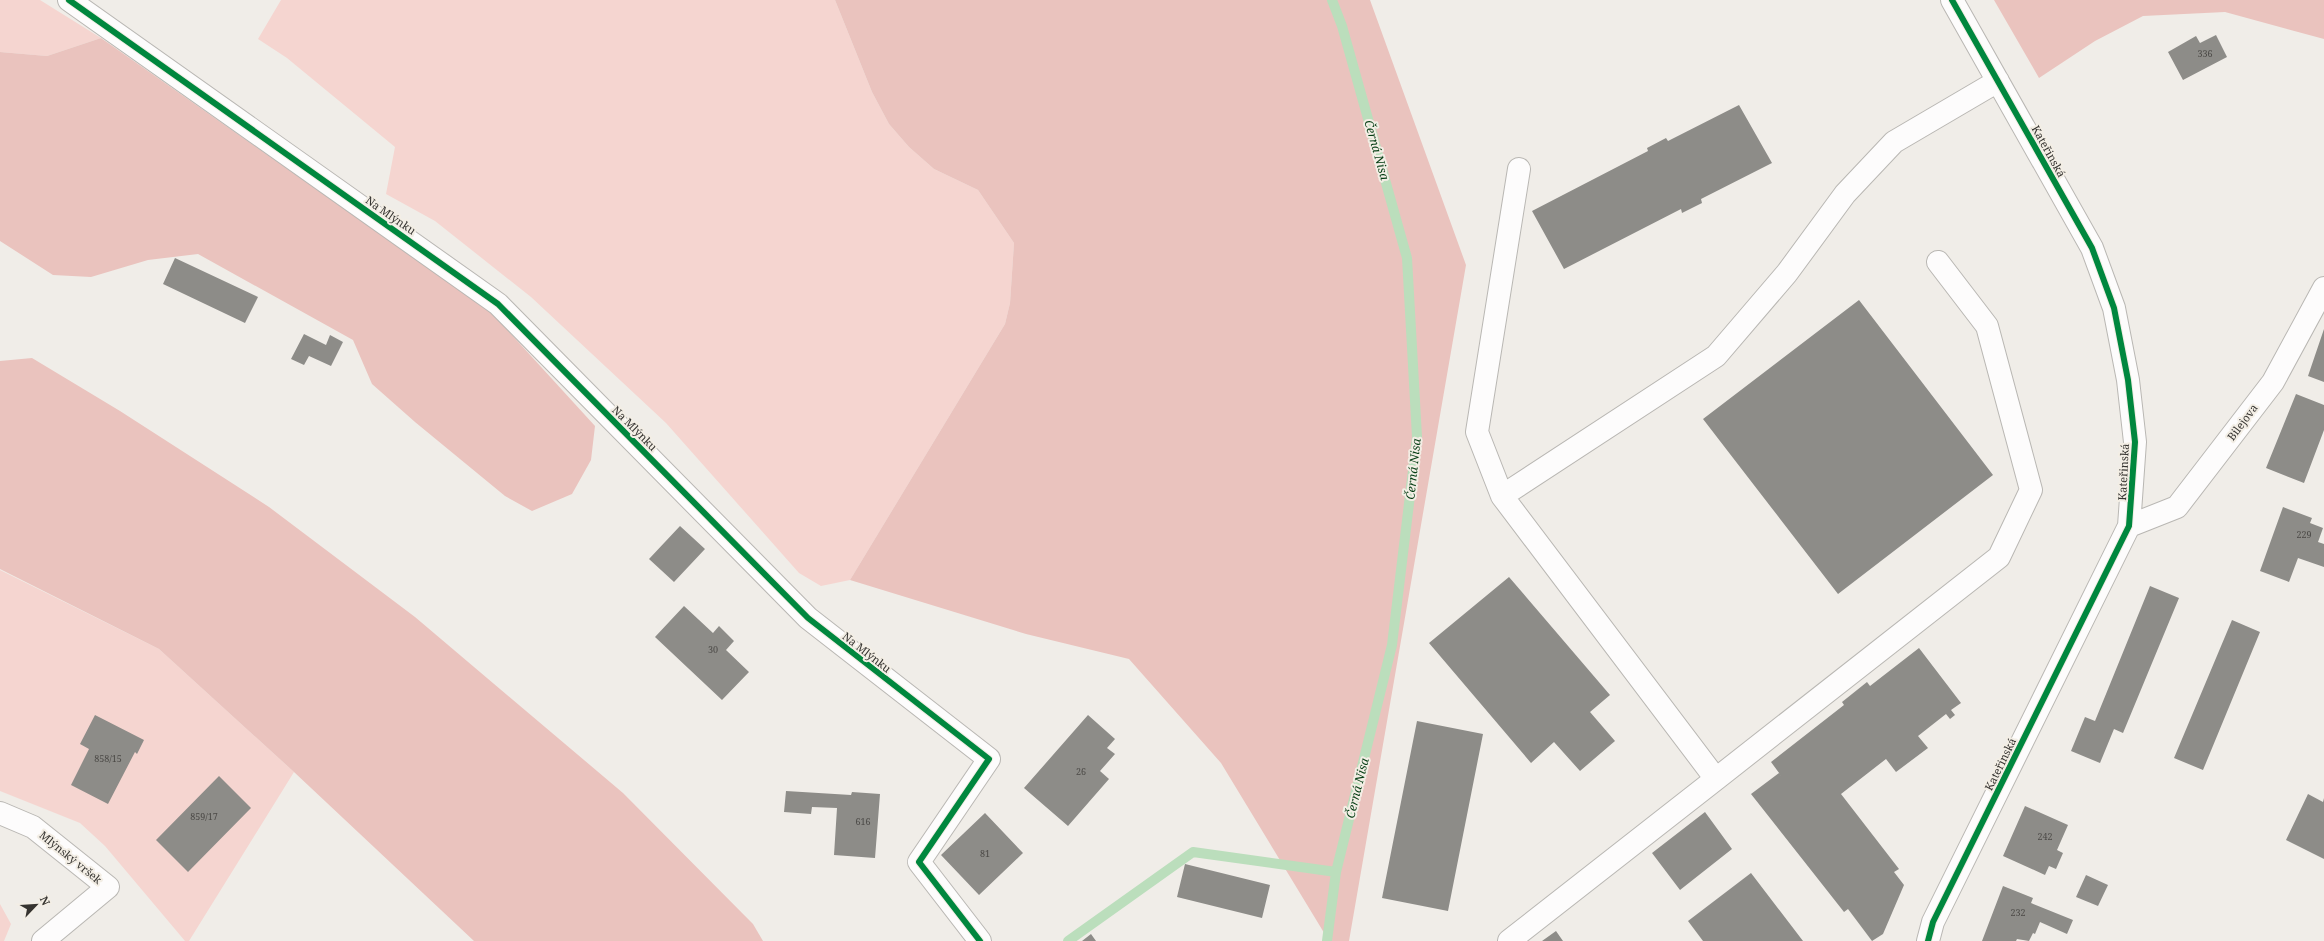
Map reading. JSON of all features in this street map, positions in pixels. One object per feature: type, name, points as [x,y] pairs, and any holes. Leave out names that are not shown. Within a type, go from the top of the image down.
[{"type":"street","name":"Na Mlýnku","points":[[68,0],[498,304],[808,618],[989,759],[919,862],[980,941]]},
{"type":"street","name":"Kateřinská","points":[[1928,941],[1933,922],[2129,526],[2135,442],[2128,380],[2114,308],[2092,248],[1952,0]]},
{"type":"street","points":[[1502,496],[1716,356],[1787,273],[1845,194],[1894,142],[1998,81]]},
{"type":"street","points":[[1519,169],[1477,432],[1502,496],[1716,778]]},
{"type":"street","points":[[1509,941],[1999,557],[2031,490],[1987,326],[1938,262]]},
{"type":"street","name":"Bilejova","points":[[2129,526],[2177,507],[2273,382],[2324,288]]},
{"type":"street","name":"Mlýnský vršek","points":[[0,814],[33,827],[108,887],[43,941]]},
{"type":"shaded area","points":[[0,0],[40,0],[101,38],[47,56],[0,52]]},
{"type":"shaded area","points":[[281,0],[835,0],[872,92],[889,124],[909,147],[934,169],[978,190],[1014,243],[1010,303],[1005,324],[850,580],[821,586],[799,573],[666,423],[531,297],[435,221],[386,194],[395,147],[287,58],[258,39]]},
{"type":"shaded area","points":[[835,0],[1370,0],[1466,265],[1349,941],[1329,941],[1221,763],[1129,659],[1026,634],[850,580],[1005,324],[1010,303],[1014,243],[978,190],[934,169],[909,147],[889,124],[872,92]]},
{"type":"shaded area","points":[[1994,0],[2324,0],[2324,39],[2225,12],[2143,16],[2095,41],[2039,78]]},
{"type":"shaded area","points":[[101,38],[491,312],[595,426],[591,460],[572,494],[532,511],[505,496],[415,422],[372,384],[353,340],[198,254],[148,260],[91,277],[53,275],[0,241],[0,52],[47,56]]},
{"type":"shaded area","points":[[32,358],[120,411],[269,507],[415,617],[623,793],[753,924],[763,941],[474,941],[294,772],[159,649],[0,569],[0,361]]},
{"type":"shaded area","points":[[0,570],[159,649],[294,772],[189,941],[185,941],[105,846],[80,823],[0,791]]},
{"type":"shaded area","points":[[0,904],[11,924],[4,941],[0,941]]},
{"type":"building","points":[[2216,35],[2227,57],[2183,80],[2168,52],[2196,36],[2200,43]]},
{"type":"building","points":[[1739,105],[1772,163],[1701,199],[1702,203],[1682,213],[1681,209],[1564,269],[1532,211],[1648,151],[1647,148],[1666,138],[1668,141]]},
{"type":"building","points":[[175,258],[258,297],[245,323],[163,284]]},
{"type":"building","points":[[1859,300],[1993,475],[1838,594],[1703,419]]},
{"type":"building","points":[[2324,329],[2324,382],[2308,376]]},
{"type":"building","points":[[304,334],[326,345],[330,335],[343,342],[331,366],[309,356],[304,365],[291,359]]},
{"type":"building","points":[[2296,394],[2324,405],[2324,430],[2304,483],[2266,468]]},
{"type":"building","points":[[2283,507],[2312,518],[2310,523],[2323,528],[2318,542],[2324,544],[2324,567],[2298,558],[2289,582],[2260,571]]},
{"type":"building","points":[[680,526],[705,549],[674,582],[649,559]]},
{"type":"building","points":[[1509,577],[1610,695],[1590,712],[1615,741],[1580,771],[1554,742],[1531,763],[1429,643]]},
{"type":"building","points":[[2150,586],[2179,598],[2123,733],[2114,729],[2100,763],[2071,751],[2085,717],[2095,721]]},
{"type":"building","points":[[684,606],[713,633],[719,626],[734,641],[726,650],[749,672],[722,700],[655,637]]},
{"type":"building","points":[[2232,620],[2260,632],[2203,770],[2174,758]]},
{"type":"building","points":[[1919,648],[1961,703],[1951,710],[1955,715],[1950,719],[1946,714],[1918,736],[1928,748],[1896,772],[1886,759],[1841,794],[1899,869],[1894,872],[1904,885],[1883,934],[1872,941],[1848,909],[1844,912],[1751,794],[1779,773],[1782,777],[1771,762],[1844,705],[1842,702],[1867,682],[1870,686]]},
{"type":"building","points":[[95,715],[144,740],[137,754],[135,752],[108,804],[71,785],[89,749],[80,744]]},
{"type":"building","points":[[1088,715],[1115,739],[1107,748],[1115,754],[1100,771],[1109,779],[1068,826],[1024,788]]},
{"type":"building","points":[[1417,721],[1483,734],[1448,911],[1382,898]]},
{"type":"building","points":[[219,776],[251,808],[188,872],[156,840]]},
{"type":"building","points":[[786,791],[851,795],[852,792],[880,794],[875,858],[834,855],[837,808],[812,807],[811,814],[784,812]]},
{"type":"building","points":[[2308,794],[2323,802],[2324,798],[2324,859],[2286,840]]},
{"type":"building","points":[[2025,806],[2068,825],[2057,850],[2063,853],[2056,869],[2049,866],[2045,875],[2003,856]]},
{"type":"building","points":[[1705,812],[1732,849],[1680,890],[1652,853]]},
{"type":"building","points":[[985,813],[1023,853],[979,895],[941,855]]},
{"type":"building","points":[[1185,864],[1270,885],[1262,918],[1177,897]]},
{"type":"building","points":[[1751,873],[1803,941],[1703,941],[1688,921]]},
{"type":"building","points":[[2086,875],[2108,885],[2098,906],[2076,897]]},
{"type":"building","points":[[2003,886],[2033,898],[2031,903],[2073,920],[2067,934],[2040,922],[2035,934],[2033,933],[2029,941],[2017,939],[2016,941],[1982,941]]},
{"type":"building","points":[[1556,931],[1563,941],[1542,941]]},
{"type":"building","points":[[1091,934],[1096,941],[1082,941]]},
{"type":"waterway","name":"Černá Nisa","points":[[1327,941],[1336,872],[1392,645],[1417,437],[1407,258],[1342,26],[1332,0]]},
{"type":"waterway","points":[[1068,941],[1193,852],[1336,872]]},
{"type":"cycle path","points":[[69,0],[498,304],[808,618],[989,759],[919,862],[980,941]]},
{"type":"cycle path","points":[[1928,941],[1933,922],[2129,526],[2135,442],[2128,380],[2114,308],[2092,248],[1952,0]]}]
